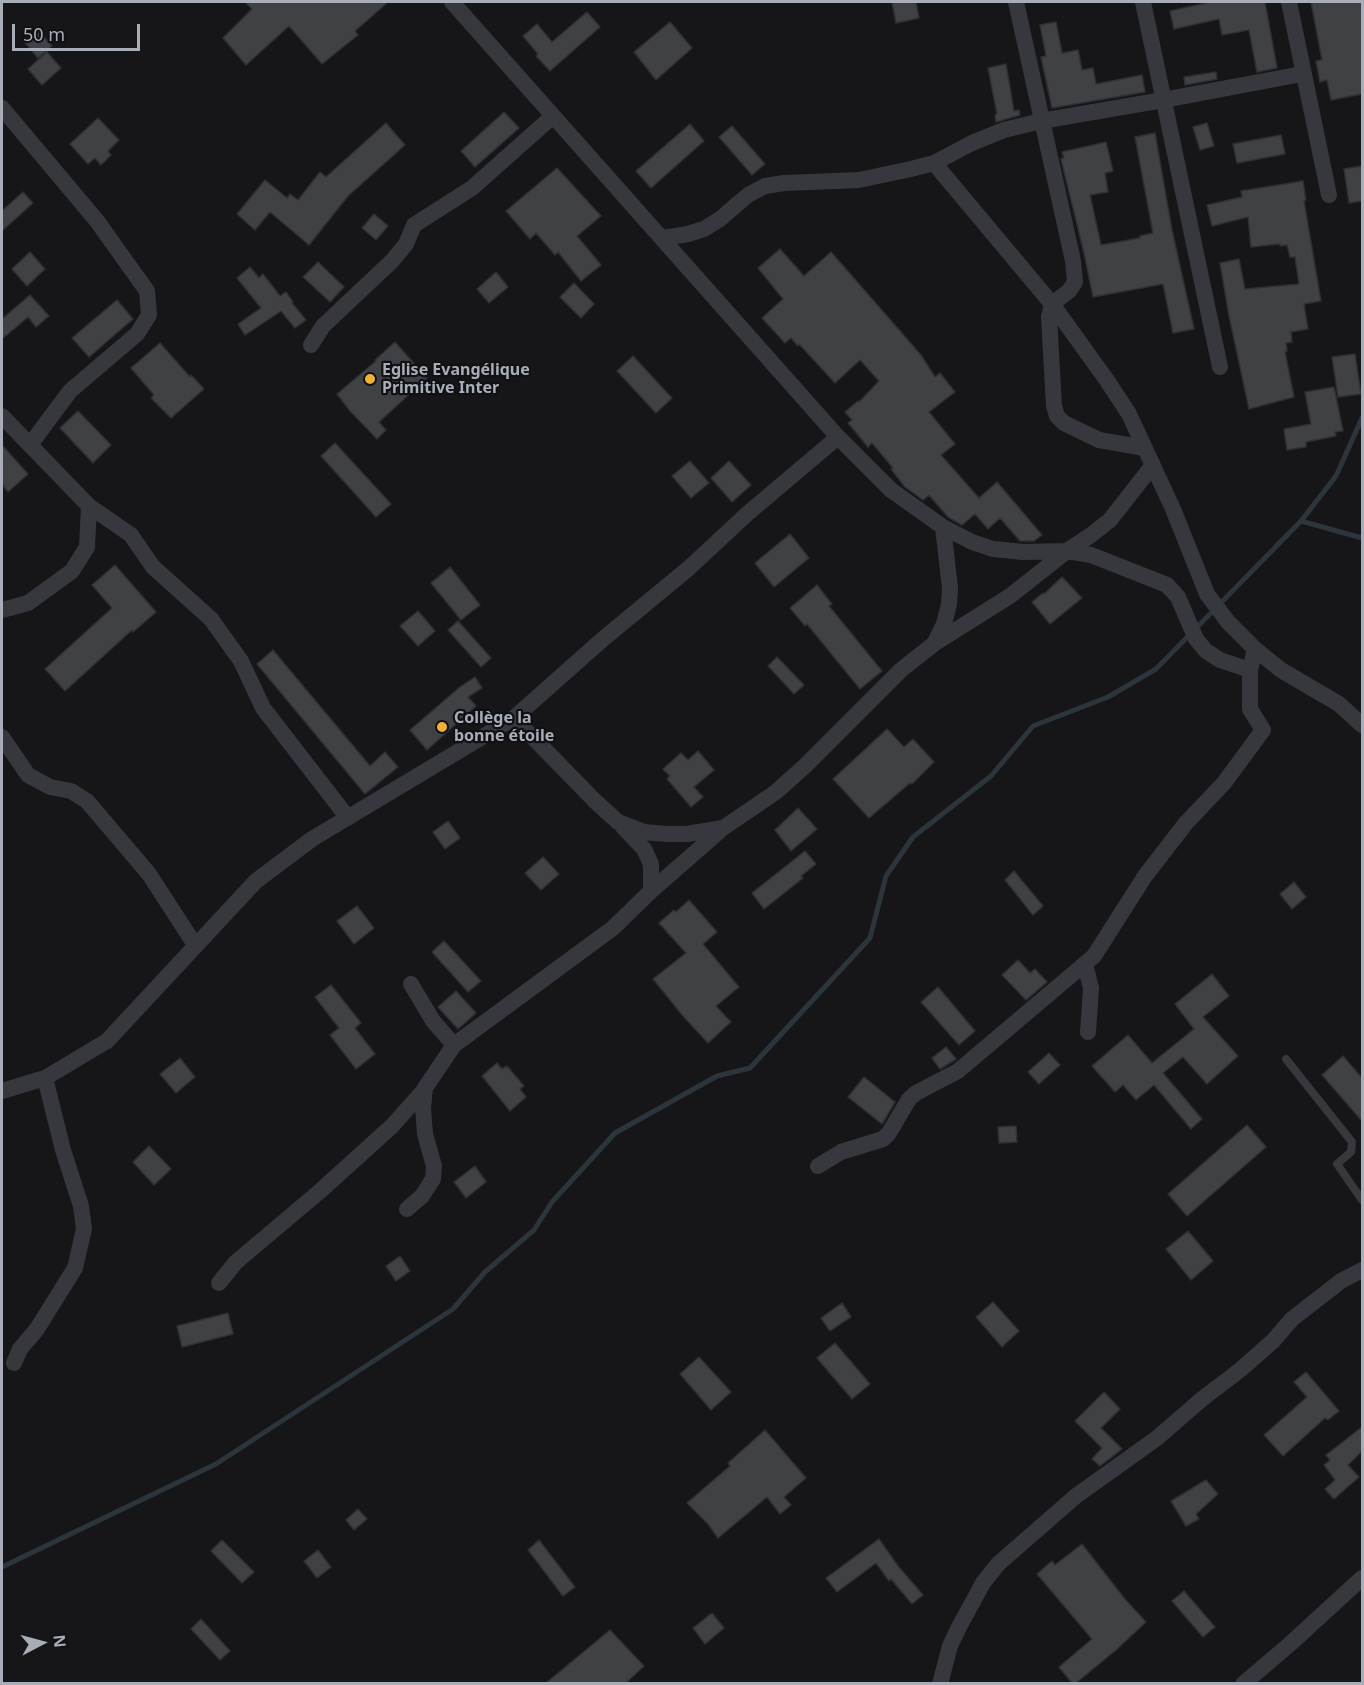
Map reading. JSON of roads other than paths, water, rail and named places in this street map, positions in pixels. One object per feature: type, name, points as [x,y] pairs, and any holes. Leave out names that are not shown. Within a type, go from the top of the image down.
[{"type":"street","points":[[452,2],[838,437],[891,490],[943,526],[972,542],[993,549],[1023,552],[1066,551],[1091,555],[1167,585],[1178,597],[1196,639],[1206,651],[1220,660],[1250,670]]},
{"type":"street","points":[[1016,2],[1074,261],[1075,282],[1069,291],[1052,304],[1049,317],[1054,406],[1064,423],[1099,440],[1145,448]]},
{"type":"street","points":[[1143,2],[1220,368]]},
{"type":"street","points":[[1288,2],[1329,195]]},
{"type":"street","points":[[663,238],[704,229],[720,219],[748,195],[765,186],[859,180],[934,163],[1004,130],[1041,121],[1302,74]]},
{"type":"street","points":[[2,108],[97,221],[147,291],[148,315],[137,334],[70,391],[30,445]]},
{"type":"street","points":[[311,345],[323,326],[392,261],[406,244],[414,225],[472,188],[553,116]]},
{"type":"street","points":[[934,163],[1052,304],[1129,414],[1207,594],[1228,622],[1255,649],[1281,670],[1339,704],[1362,725]]},
{"type":"street","points":[[2,416],[89,506],[131,535],[153,567],[211,619],[242,662],[263,708],[348,818]]},
{"type":"street","points":[[2,1092],[45,1078],[107,1041],[255,881],[312,839],[514,718],[838,437]]},
{"type":"street","points":[[219,1283],[236,1262],[392,1126],[426,1088],[454,1045],[613,928],[651,891],[723,828],[776,792],[901,670],[935,643],[1010,596],[1066,551],[1110,520],[1153,465]]},
{"type":"street","points":[[2,610],[28,603],[72,571],[87,547],[89,506]]},
{"type":"street","points":[[935,643],[944,624],[949,604],[950,588],[943,526]]},
{"type":"street","points":[[818,1166],[847,1149],[883,1139],[890,1133],[909,1099],[916,1092],[958,1071],[1085,964],[1100,948],[1145,876],[1186,823],[1224,783],[1263,730],[1250,709],[1250,670],[1255,649]]},
{"type":"street","points":[[514,718],[644,849],[651,864],[651,891]]},
{"type":"street","points":[[2,737],[28,775],[50,787],[71,791],[87,801],[149,874],[195,945]]},
{"type":"street","points":[[618,822],[644,832],[668,834],[687,834],[723,828]]},
{"type":"street","points":[[1085,964],[1091,988],[1088,1032]]},
{"type":"street","points":[[411,984],[433,1021],[454,1045]]},
{"type":"street","points":[[14,1363],[20,1349],[37,1329],[75,1268],[84,1229],[81,1206],[63,1150],[45,1078]]},
{"type":"street","points":[[407,1209],[422,1196],[433,1179],[434,1166],[423,1121],[426,1088]]},
{"type":"street","points":[[939,1683],[950,1646],[959,1627],[983,1583],[998,1564],[1076,1496],[1157,1438],[1240,1370],[1273,1341],[1292,1319],[1341,1281],[1362,1270]]},
{"type":"street","points":[[1242,1683],[1290,1644],[1362,1578]]},
{"type":"lane","points":[[1286,1059],[1352,1142],[1351,1152],[1337,1164],[1362,1200]]},
{"type":"waterway","points":[[2,1567],[216,1464],[453,1309],[485,1272],[534,1230],[552,1202],[615,1133],[717,1076],[750,1068],[870,938],[886,876],[913,837],[991,776],[1033,726],[1108,697],[1156,669],[1301,521],[1336,476],[1362,418]]},
{"type":"waterway","points":[[1301,521],[1362,538]]},
{"type":"place","name":"Eglise Evangélique Primitive Inter","points":[[370,379]]},
{"type":"place","name":"Collège la bonne étoile","points":[[442,727]]}]
